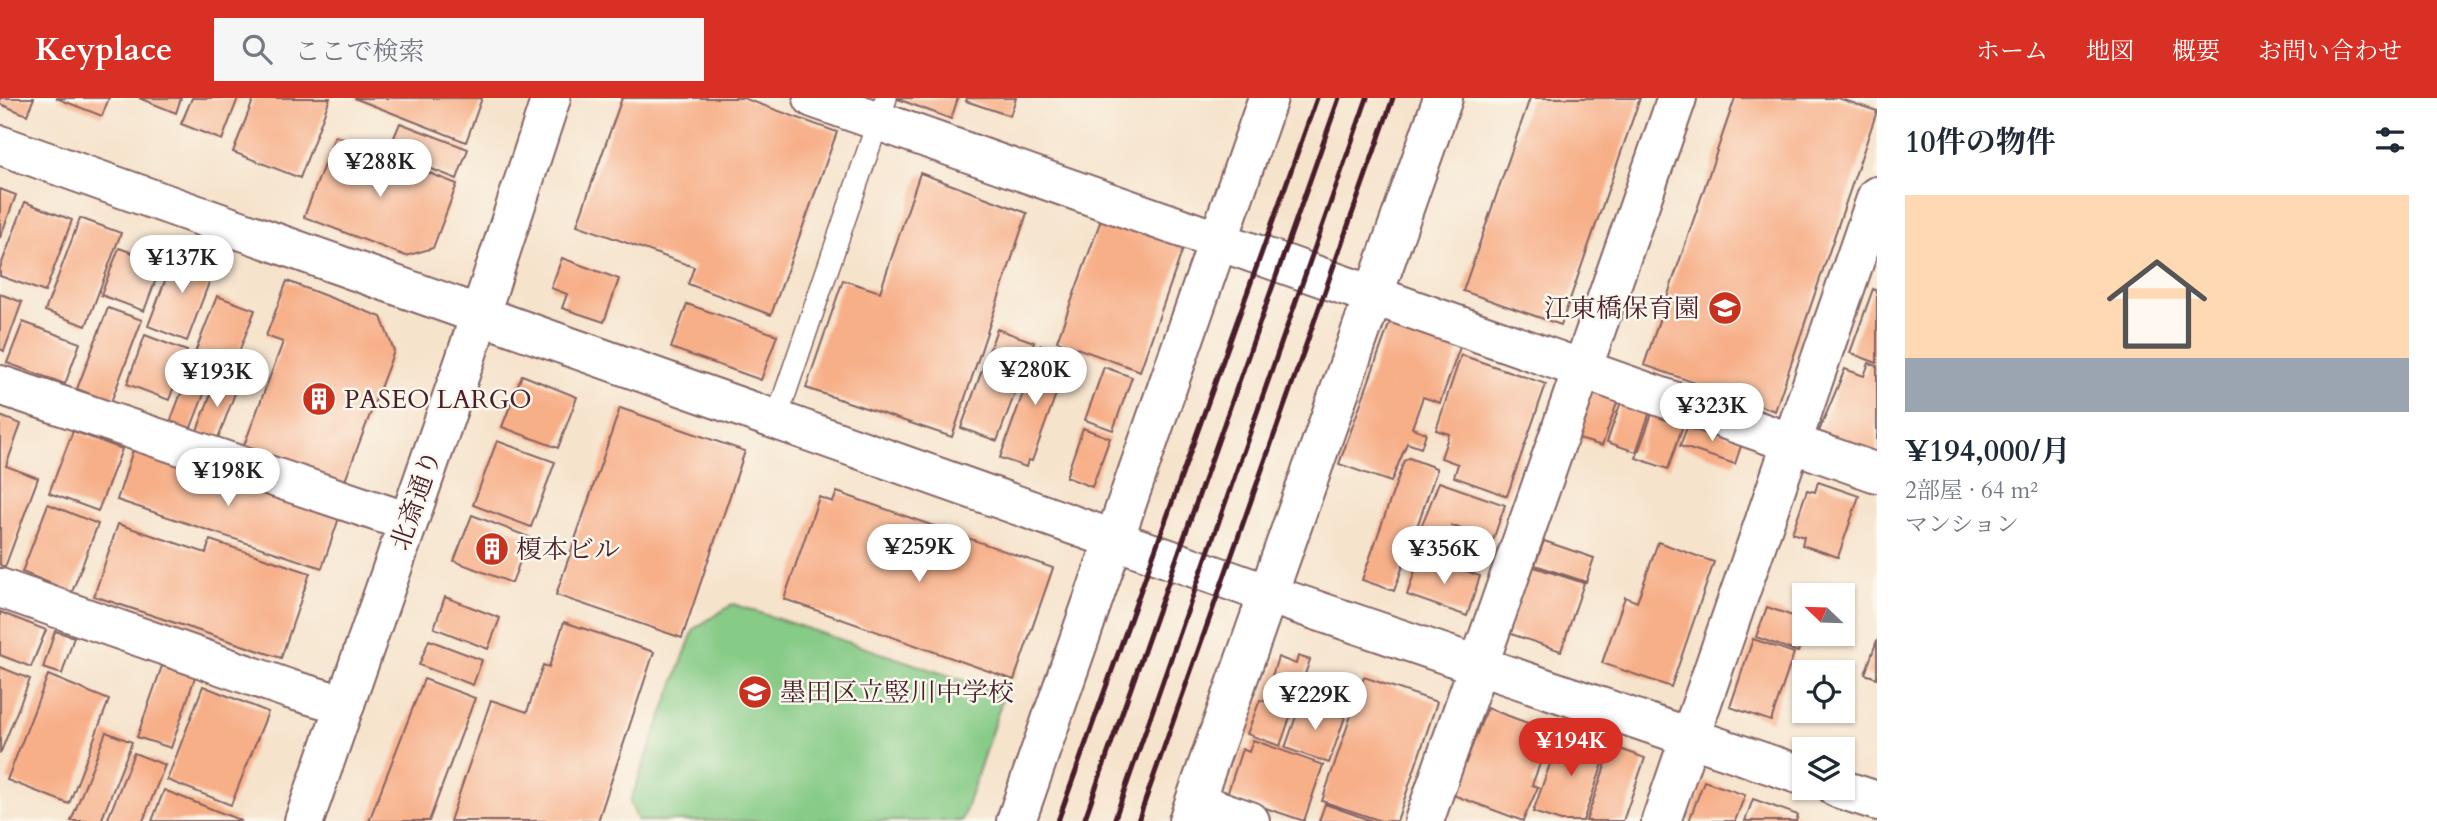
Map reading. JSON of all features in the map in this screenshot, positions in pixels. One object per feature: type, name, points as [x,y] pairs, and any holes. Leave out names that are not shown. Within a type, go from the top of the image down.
[{"type":"street","name":"北斎通り","points":[[304,821],[551,98]]},
{"type":"street","points":[[813,98],[882,109],[1219,241],[1877,473]]},
{"type":"street","points":[[1016,821],[1268,98]]},
{"type":"street","points":[[1250,821],[1192,812],[1443,98]]},
{"type":"street","points":[[1424,821],[1677,98]]},
{"type":"street","points":[[0,145],[1268,594],[1479,663],[1792,772]]},
{"type":"street","points":[[1661,821],[1877,196]]},
{"type":"street","points":[[0,385],[408,522]]},
{"type":"street","points":[[0,588],[289,689],[345,705]]},
{"type":"street","points":[[1855,794],[1877,801]]},
{"type":"lane","points":[[776,420],[882,109]]},
{"type":"green space","points":[[733,604],[1004,694],[962,821],[638,821],[630,802],[694,629]]},
{"type":"building","points":[[0,98],[34,98],[27,115],[0,104]]},
{"type":"building","points":[[56,98],[109,98],[102,116]]},
{"type":"building","points":[[139,98],[181,98],[176,113]]},
{"type":"building","points":[[192,98],[238,98],[222,140],[181,124]]},
{"type":"building","points":[[254,98],[330,98],[300,178],[233,152]]},
{"type":"building","points":[[354,98],[482,98],[466,142]]},
{"type":"building","points":[[622,98],[743,98],[837,132],[771,315],[688,284],[694,267],[577,225]]},
{"type":"building","points":[[895,98],[958,98],[951,119]]},
{"type":"building","points":[[967,98],[1016,98],[1010,116],[966,101]]},
{"type":"building","points":[[1530,98],[1640,98],[1561,325],[1463,291]]},
{"type":"building","points":[[1735,98],[1838,98],[1877,111],[1775,411],[1644,365]]},
{"type":"building","points":[[400,123],[468,149],[457,179],[388,152]]},
{"type":"building","points":[[335,136],[457,184],[433,248],[406,256],[304,217]]},
{"type":"building","points":[[920,173],[1027,213],[952,437],[806,388],[843,280],[880,292]]},
{"type":"building","points":[[0,189],[16,195],[0,238]]},
{"type":"building","points":[[25,202],[72,220],[45,292],[0,276],[0,268]]},
{"type":"building","points":[[1103,214],[1185,243],[1140,371],[1057,341]]},
{"type":"building","points":[[80,218],[121,233],[86,326],[45,311]]},
{"type":"building","points":[[119,248],[162,263],[144,311],[101,295]]},
{"type":"building","points":[[177,249],[216,264],[187,341],[148,326]]},
{"type":"building","points":[[562,258],[619,279],[604,322],[562,308],[567,294],[551,288]]},
{"type":"building","name":"PASEO LARGO","points":[[287,281],[381,317],[394,351],[343,486],[243,448],[283,342],[266,336]]},
{"type":"building","points":[[1873,289],[1877,291],[1877,363],[1850,353]]},
{"type":"building","points":[[0,294],[22,302],[4,351],[0,349]]},
{"type":"building","points":[[217,296],[255,310],[229,378],[191,363]]},
{"type":"building","points":[[687,304],[777,335],[761,380],[671,348]]},
{"type":"building","points":[[108,308],[142,320],[111,402],[77,389]]},
{"type":"building","points":[[1391,319],[1461,344],[1440,403],[1423,397],[1412,428],[1426,433],[1421,448],[1407,443],[1391,482],[1339,464]]},
{"type":"building","points":[[23,322],[80,343],[65,384],[7,363]]},
{"type":"building","points":[[997,329],[1034,342],[997,441],[961,428]]},
{"type":"building","points":[[145,335],[187,351],[169,400],[127,384]]},
{"type":"building","points":[[1040,345],[1067,355],[1066,366],[1032,461],[1028,460],[1026,467],[1000,458]]},
{"type":"building","points":[[1461,355],[1546,384],[1507,496],[1454,477],[1458,464],[1441,458],[1449,434],[1436,430]]},
{"type":"building","points":[[1869,363],[1877,366],[1877,457],[1817,436],[1845,369],[1864,376]]},
{"type":"building","points":[[1104,367],[1132,377],[1113,430],[1085,420]]},
{"type":"building","points":[[522,375],[577,397],[558,448],[502,427]]},
{"type":"building","points":[[187,377],[208,384],[188,435],[168,428]]},
{"type":"building","points":[[216,380],[237,388],[218,438],[197,431]]},
{"type":"building","points":[[1593,388],[1619,397],[1602,446],[1576,438]]},
{"type":"building","points":[[1622,399],[1651,409],[1636,452],[1607,442]]},
{"type":"building","points":[[620,408],[745,451],[682,638],[556,595]]},
{"type":"building","points":[[1653,411],[1684,422],[1668,469],[1636,458]]},
{"type":"building","points":[[0,416],[21,424],[6,466],[38,478],[5,567],[0,565]]},
{"type":"building","points":[[1689,422],[1743,440],[1735,464],[1680,446]]},
{"type":"building","points":[[1083,428],[1110,438],[1092,487],[1066,477]]},
{"type":"building","points":[[73,431],[122,449],[98,511],[49,493]]},
{"type":"building","points":[[497,441],[555,462],[531,527],[473,505]]},
{"type":"building","points":[[134,447],[340,515],[322,568],[117,500]]},
{"type":"building","points":[[1409,458],[1436,468],[1436,473],[1394,591],[1362,580],[1404,461]]},
{"type":"building","points":[[1439,482],[1505,505],[1493,540],[1450,525],[1486,539],[1474,572],[1412,550]]},
{"type":"building","points":[[1818,482],[1859,496],[1838,557],[1802,545],[1804,537],[1792,533],[1807,490],[1815,492]]},
{"type":"building","points":[[837,492],[1053,568],[1014,680],[784,599],[819,497],[833,502]]},
{"type":"building","points":[[48,504],[98,524],[72,592],[22,572]]},
{"type":"building","name":"榎本ビル","points":[[472,515],[529,537],[512,583],[454,561]]},
{"type":"building","points":[[118,524],[206,553],[210,540],[310,573],[281,658],[94,596]]},
{"type":"building","points":[[1544,541],[1594,558],[1586,582],[1535,565]]},
{"type":"building","points":[[1658,542],[1714,562],[1671,687],[1602,663],[1625,597],[1637,602]]},
{"type":"building","points":[[1420,555],[1480,576],[1467,616],[1407,595]]},
{"type":"building","points":[[1531,566],[1584,583],[1561,651],[1508,633]]},
{"type":"building","points":[[445,597],[500,618],[488,649],[434,628]]},
{"type":"building","points":[[1767,607],[1792,616],[1792,646],[1800,646],[1798,652],[1756,637]]},
{"type":"building","points":[[0,612],[46,630],[31,667],[0,655]]},
{"type":"building","points":[[564,622],[654,652],[598,821],[450,821],[491,700],[527,712],[543,665],[549,667]]},
{"type":"building","points":[[55,631],[74,637],[62,674],[43,668]]},
{"type":"building","points":[[1753,639],[1794,653],[1771,721],[1730,707]]},
{"type":"building","points":[[429,640],[482,660],[473,685],[419,665]]},
{"type":"building","points":[[1877,640],[1877,678],[1865,674]]},
{"type":"building","points":[[1298,656],[1310,660],[1280,746],[1247,734],[1260,700],[1264,701],[1278,657],[1296,664]]},
{"type":"building","points":[[162,666],[195,677],[171,748],[137,737]]},
{"type":"building","points":[[0,667],[30,679],[0,754]]},
{"type":"building","points":[[48,675],[109,700],[69,804],[7,780]]},
{"type":"building","points":[[1364,677],[1437,702],[1397,821],[1381,821],[1322,801]]},
{"type":"building","points":[[424,679],[475,698],[429,821],[369,821]]},
{"type":"building","points":[[203,686],[268,712],[231,805],[167,780]]},
{"type":"building","points":[[1301,702],[1345,717],[1329,763],[1285,748]]},
{"type":"building","points":[[1487,708],[1552,732],[1532,785],[1538,787],[1523,821],[1453,795]]},
{"type":"building","points":[[1562,730],[1609,746],[1583,821],[1561,821],[1533,812]]},
{"type":"building","points":[[106,732],[132,742],[101,821],[71,821]]},
{"type":"building","points":[[1253,740],[1323,765],[1304,821],[1227,795],[1242,749],[1249,752]]},
{"type":"building","points":[[1612,746],[1645,758],[1623,821],[1586,821]]},
{"type":"building","points":[[134,753],[165,765],[143,821],[107,821]]},
{"type":"building","points":[[1704,781],[1745,795],[1735,821],[1689,821]]},
{"type":"building","points":[[164,790],[242,821],[152,821]]},
{"type":"building","points":[[1753,799],[1798,815],[1796,821],[1745,821]]},
{"type":"building","points":[[1325,804],[1372,821],[1319,821]]},
{"type":"railway","points":[[1058,821],[1317,98]]},
{"type":"railway","points":[[1084,821],[1339,98]]},
{"type":"railway","points":[[1114,821],[1367,98]]},
{"type":"railway","points":[[1138,821],[1393,98]]},
{"type":"place","name":"江東橋保育園","points":[[1725,308]]},
{"type":"place","name":"PASEO LARGO","points":[[319,399]]},
{"type":"place","name":"榎本ビル","points":[[492,549]]},
{"type":"place","name":"墨田区立竪川中学校","points":[[755,692]]}]
